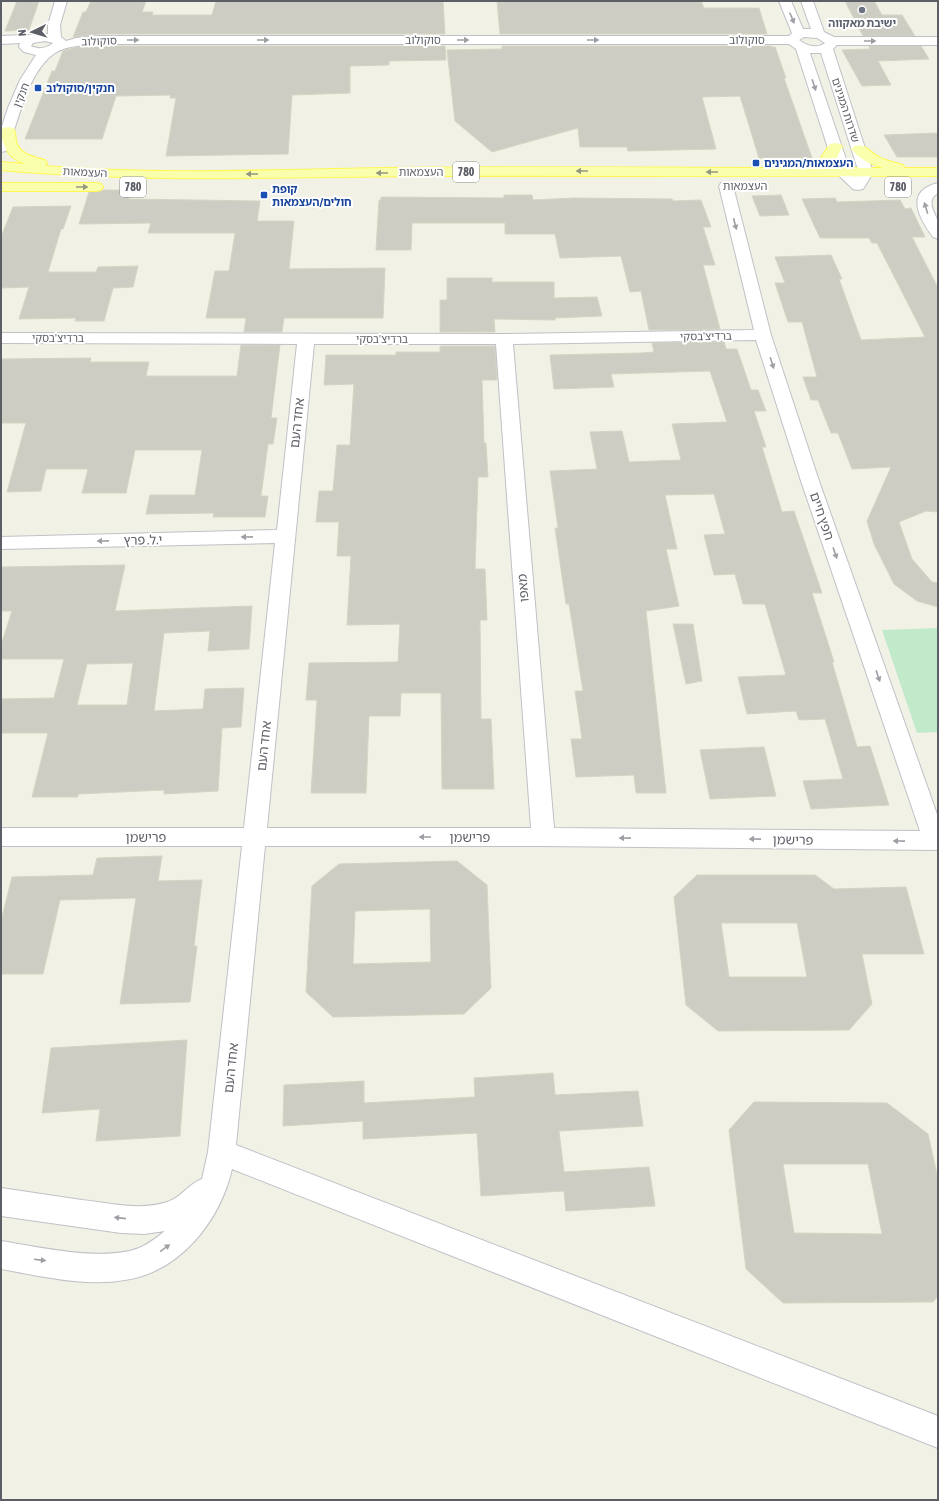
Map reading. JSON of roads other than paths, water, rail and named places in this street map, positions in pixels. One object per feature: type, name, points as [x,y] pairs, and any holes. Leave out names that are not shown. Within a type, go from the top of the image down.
[{"type":"main road","points":[[7,126],[8,142],[17,155],[47,165],[107,174]]},
{"type":"main road","points":[[798,173],[824,165],[829,160],[835,147]]},
{"type":"main road","points":[[859,149],[873,160],[884,164],[921,172]]},
{"type":"main road","name":"העצמאות","points":[[1,166],[107,174],[554,171],[798,173],[938,172]]},
{"type":"main road","name":"העצמאות","points":[[1,187],[389,186]]},
{"type":"main road","name":"780","points":[[834,186],[872,186]]},
{"type":"main road","points":[[1,199],[34,191],[61,187]]},
{"type":"main road","name":"780","points":[[916,187],[938,187]]},
{"type":"street","points":[[1,41],[29,44],[36,52],[53,46],[54,25],[61,1]]},
{"type":"street","name":"שדרות המגינים","points":[[785,1],[843,173]]},
{"type":"street","points":[[807,1],[819,34],[828,45]]},
{"type":"street","points":[[29,44],[56,14]]},
{"type":"street","points":[[819,34],[808,33],[798,41],[814,50],[828,45],[938,41]]},
{"type":"street","name":"סוקולוב","points":[[53,46],[100,40],[798,41]]},
{"type":"street","name":"חנקין","points":[[29,44],[31,59],[30,72]]},
{"type":"street","name":"שדרות המגינים","points":[[828,45],[866,173]]},
{"type":"street","name":"חנקין","points":[[1,148],[7,126],[30,72],[44,54],[53,46]]},
{"type":"street","points":[[843,173],[858,186],[866,173]]},
{"type":"street","name":"חפץ חיים","points":[[726,186],[763,335],[810,481],[936,841]]},
{"type":"street","points":[[938,187],[927,193],[924,198],[924,205],[938,234]]},
{"type":"street","name":"ברדיצ'בסקי","points":[[1,338],[504,339],[763,335]]},
{"type":"street","name":"אחד העם","points":[[1,1255],[97,1267],[126,1266],[146,1260],[165,1248],[183,1233],[200,1212],[213,1187],[222,1152],[306,339]]},
{"type":"street","name":"מאפו","points":[[504,339],[543,837]]},
{"type":"street","name":"י.ל. פרץ","points":[[1,543],[286,536]]},
{"type":"street","name":"פרישמן","points":[[1,838],[255,836],[936,841]]},
{"type":"street","points":[[222,1152],[938,1432]]},
{"type":"street","name":"אחד העם","points":[[1,1202],[121,1219],[144,1220],[169,1216],[188,1207],[203,1195],[213,1179],[222,1152]]},
{"type":"place","name":"ישיבת מאקווה","points":[[862,10]]},
{"type":"place","name":"חנקין/סוקולוב","points":[[38,88]]},
{"type":"place","name":"העצמאות/המגינים","points":[[756,163]]},
{"type":"place","name":"קופת חולים/העצמאות","points":[[264,195]]}]
